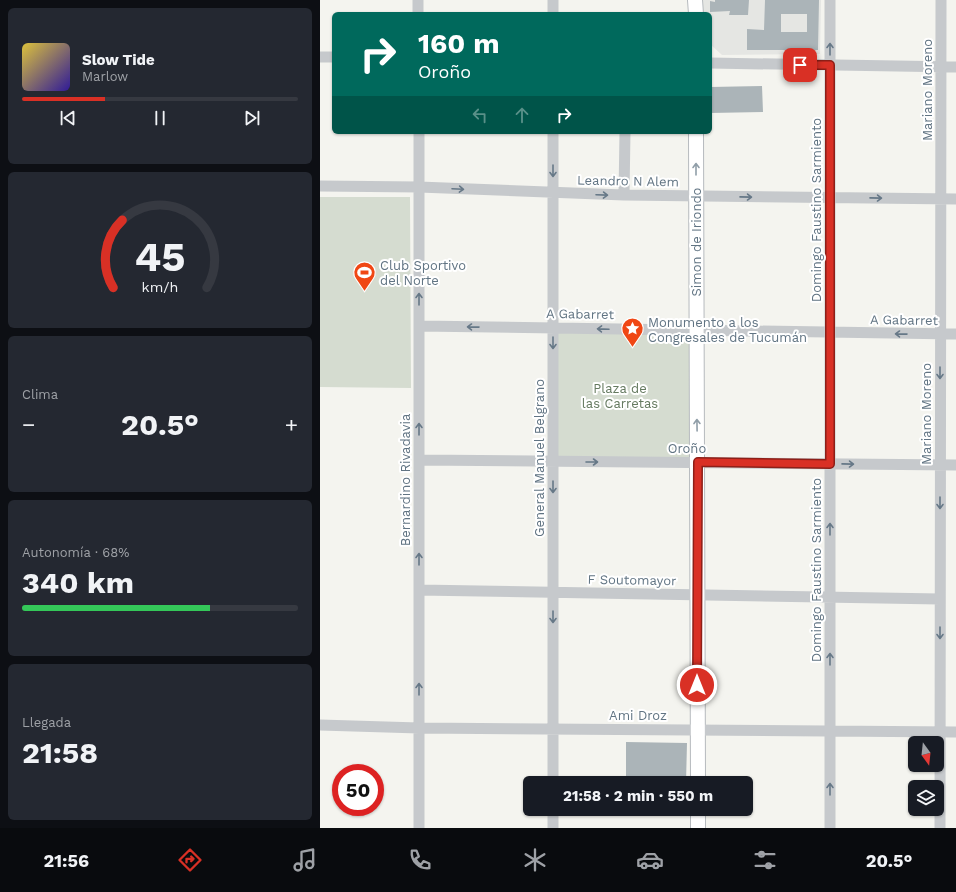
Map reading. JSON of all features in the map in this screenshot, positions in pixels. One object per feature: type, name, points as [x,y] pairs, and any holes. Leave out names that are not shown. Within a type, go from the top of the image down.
[{"type":"main road","points":[[696,0],[696,12]]},
{"type":"main road","name":"Simon de Iriondo","points":[[696,134],[698,776]]},
{"type":"main road","points":[[698,816],[698,828]]},
{"type":"street","points":[[418,0],[418,12]]},
{"type":"street","points":[[553,0],[553,12]]},
{"type":"street","name":"Domingo Faustino Sarmiento","points":[[830,0],[830,828]]},
{"type":"street","name":"Mariano Moreno","points":[[940,828],[941,0]]},
{"type":"street","points":[[320,57],[332,57]]},
{"type":"street","points":[[712,63],[956,67]]},
{"type":"street","name":"Bernardino Rivadavia","points":[[419,134],[419,828]]},
{"type":"street","name":"General Manuel Belgrano","points":[[553,134],[553,776]]},
{"type":"street","points":[[624,195],[625,134]]},
{"type":"street","name":"Leandro N Alem","points":[[320,186],[419,187],[624,195],[956,199]]},
{"type":"street","name":"A Gabarret","points":[[419,326],[956,334]]},
{"type":"street","name":"Oroño","points":[[419,460],[956,465]]},
{"type":"street","name":"F Soutomayor","points":[[419,590],[940,599]]},
{"type":"street","name":"Ami Droz","points":[[320,725],[419,728],[956,732]]},
{"type":"street","points":[[553,816],[553,828]]},
{"type":"shaded area","points":[[703,0],[821,0],[820,54],[722,55],[712,46],[712,12],[703,12]]},
{"type":"green space","name":"Club Sportivo del Norte","points":[[320,197],[410,197],[411,388],[320,387]]},
{"type":"green space","name":"Plaza de las Carretas","points":[[553,327],[696,331],[698,462],[553,462]]},
{"type":"building","points":[[715,0],[749,0],[748,15],[729,15],[730,11],[710,12],[710,1],[715,2]]},
{"type":"building","points":[[765,0],[819,0],[818,50],[747,50],[747,29],[764,30]],"holes":[[[781,14],[807,14],[807,32],[781,32]]]},
{"type":"building","points":[[762,86],[763,112],[712,113],[712,87]]},
{"type":"building","points":[[626,742],[687,743],[686,776],[626,776]]},
{"type":"place","name":"Club Sportivo del Norte","points":[[365,292]]},
{"type":"place","name":"Monumento a los Congresales de Tucumán","points":[[633,348]]},
{"type":"route","points":[[697,685],[698,462],[830,464],[830,65],[800,65]]}]
